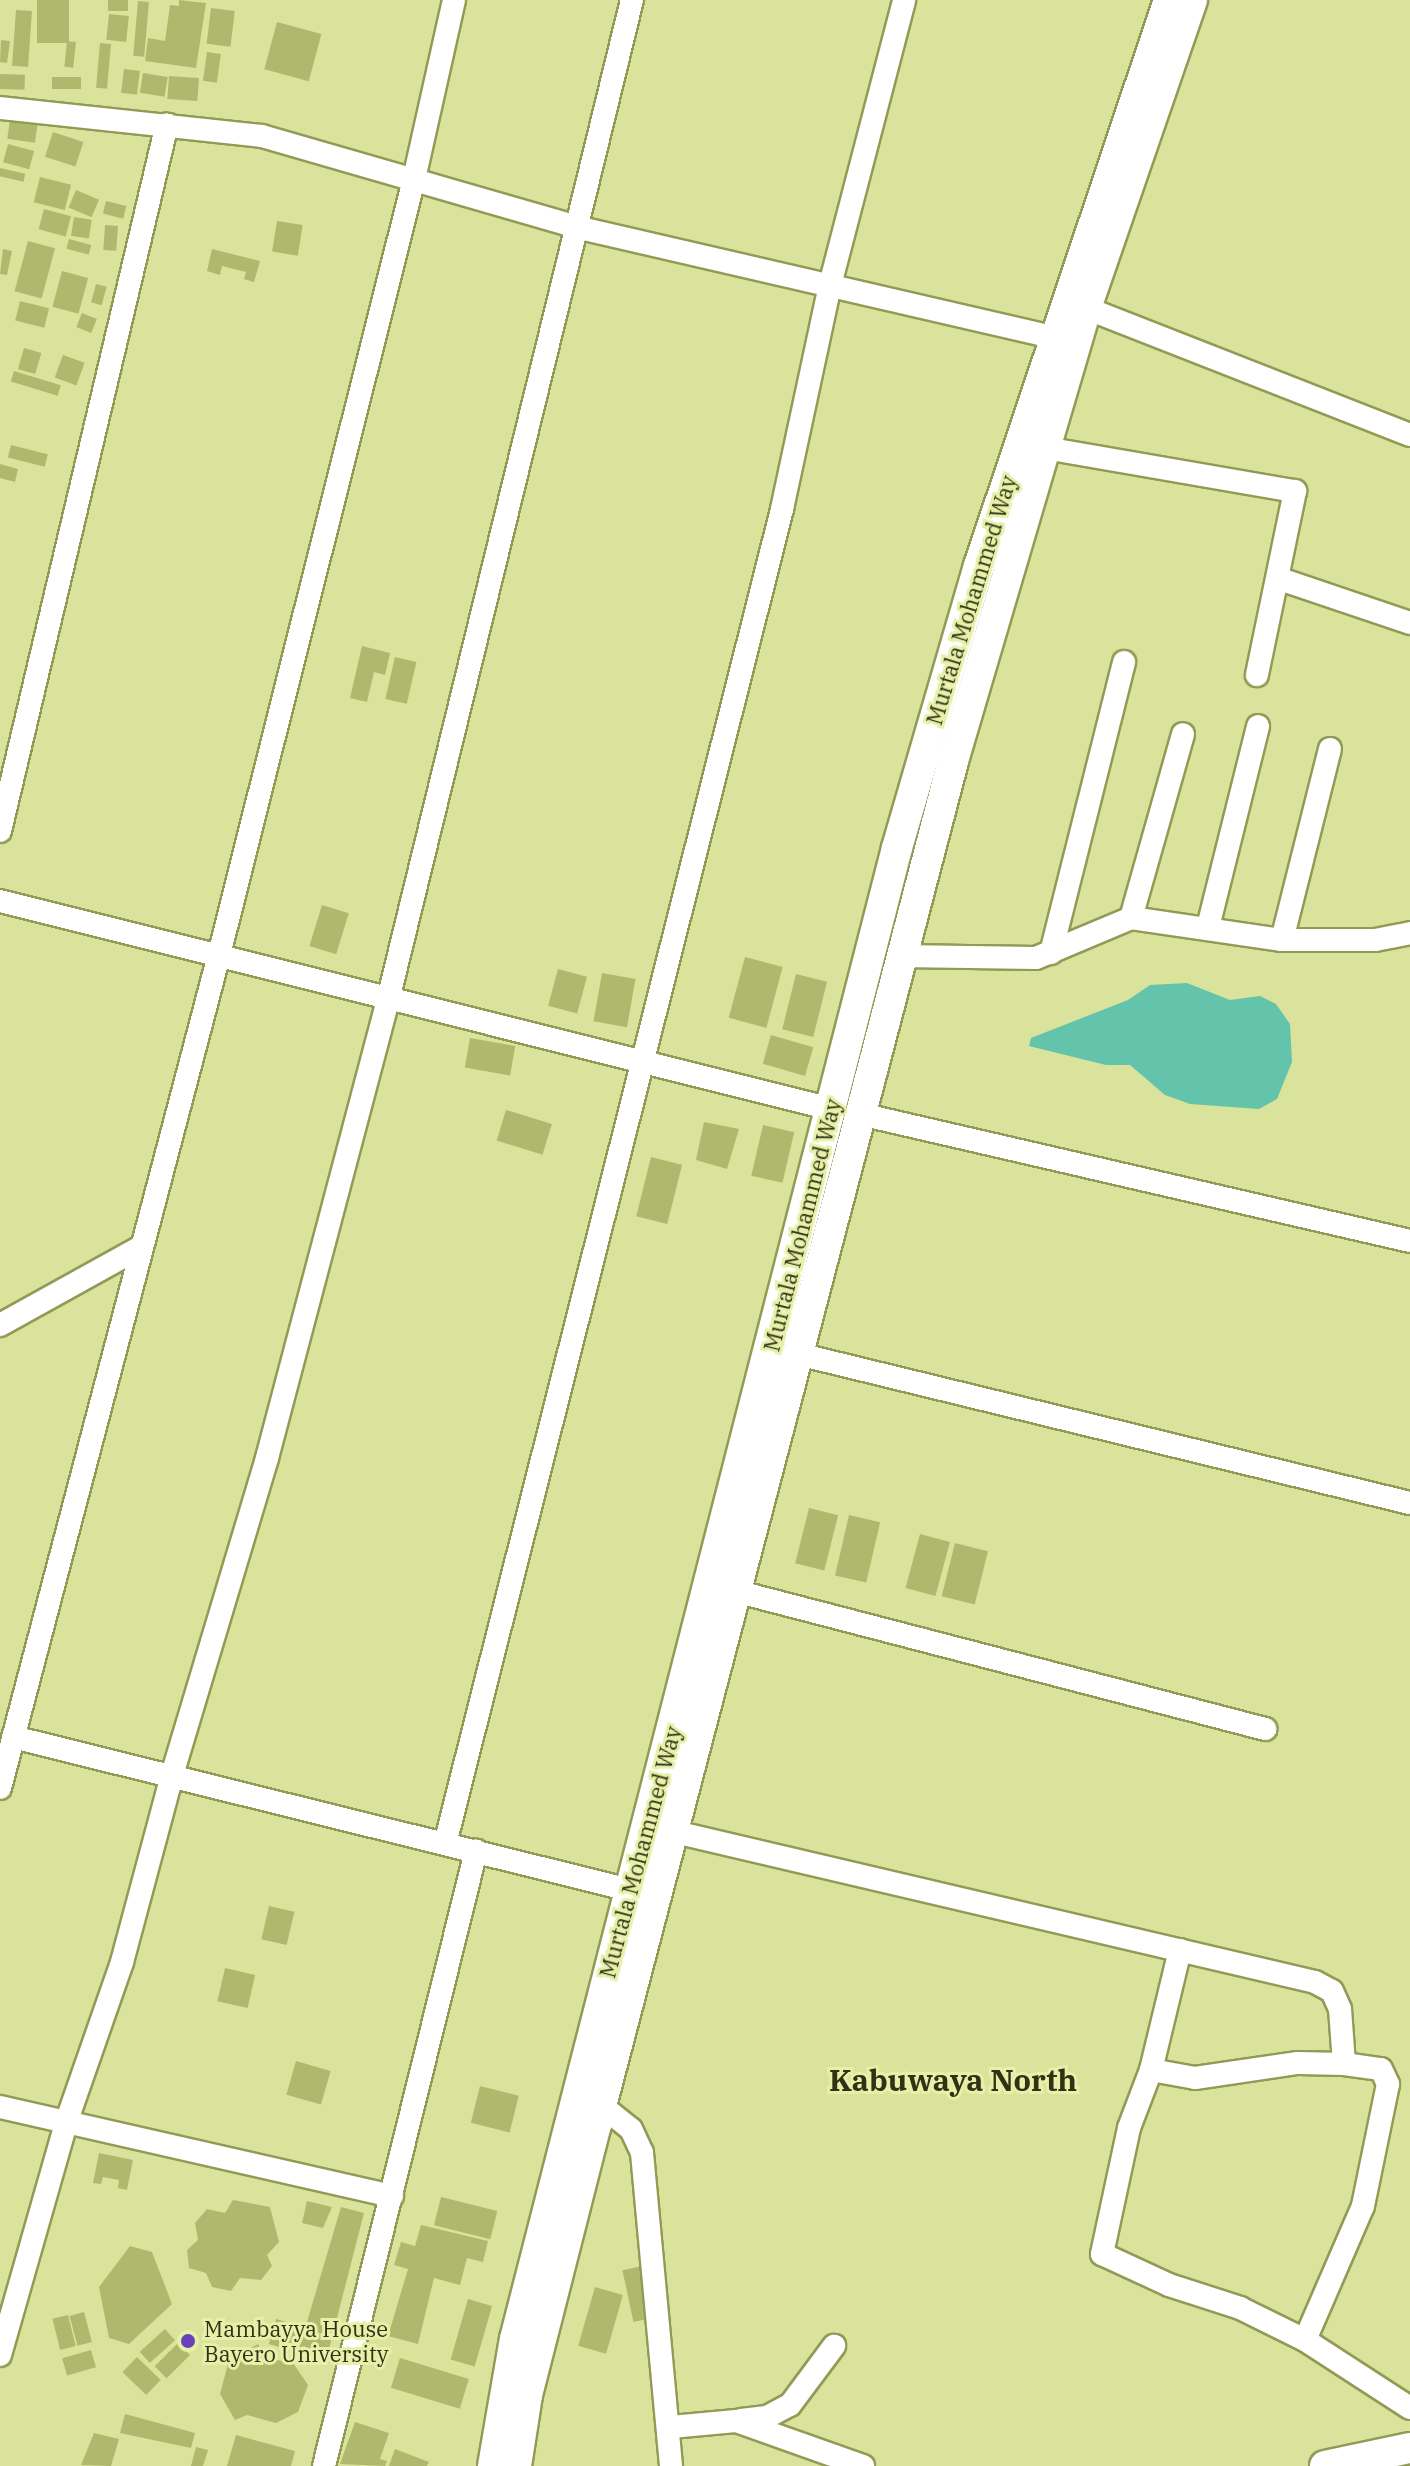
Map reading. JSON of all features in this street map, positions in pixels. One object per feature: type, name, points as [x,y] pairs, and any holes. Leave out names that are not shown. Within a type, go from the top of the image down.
[{"type":"main road","name":"Murtala Mohammed Way","points":[[516,2466],[527,2395],[675,1832],[794,1353],[936,709],[1054,337],[1169,0]]},
{"type":"main road","name":"Murtala Mohammed Way","points":[[493,2466],[515,2339],[630,1890],[846,1112],[901,956],[1086,308],[1192,0]]},
{"type":"main road","points":[[1325,2466],[1410,2448]]},
{"type":"street","points":[[0,1788],[219,955],[414,179],[454,0]]},
{"type":"street","points":[[0,2355],[66,2123],[122,1962],[172,1775],[267,1458],[388,1000],[580,228],[632,0]]},
{"type":"street","points":[[445,1844],[639,1059],[782,509],[830,285],[904,0]]},
{"type":"street","points":[[0,108],[262,136],[580,228],[1054,337]]},
{"type":"street","points":[[0,831],[167,124]]},
{"type":"street","points":[[1086,308],[1410,435]]},
{"type":"street","points":[[1045,448],[1295,491],[1280,579],[1257,675]]},
{"type":"street","points":[[1280,579],[1410,623]]},
{"type":"street","points":[[1051,953],[1124,662]]},
{"type":"street","points":[[1208,927],[1258,726]]},
{"type":"street","points":[[1131,918],[1183,734]]},
{"type":"street","points":[[1282,940],[1330,749]]},
{"type":"street","points":[[0,901],[846,1112],[1410,1241]]},
{"type":"street","points":[[901,956],[1005,961],[1051,953],[1131,918],[1282,940],[1375,940],[1410,933]]},
{"type":"street","points":[[0,1325],[141,1247]]},
{"type":"street","points":[[794,1353],[1410,1503]]},
{"type":"street","points":[[735,1591],[1265,1729]]},
{"type":"street","points":[[13,1737],[630,1890]]},
{"type":"street","points":[[675,1832],[1180,1950],[1332,1991],[1340,2009],[1344,2064]]},
{"type":"street","points":[[324,2466],[476,1851]]},
{"type":"street","points":[[1180,1950],[1151,2070],[1129,2128],[1102,2254],[1169,2285],[1252,2313],[1305,2340],[1410,2408]]},
{"type":"street","points":[[1151,2070],[1195,2078],[1298,2063],[1344,2064],[1381,2069],[1387,2076],[1383,2124],[1363,2206],[1305,2340]]},
{"type":"street","points":[[601,2105],[631,2129],[642,2153],[671,2427],[671,2466]]},
{"type":"street","points":[[0,2107],[392,2196]]},
{"type":"street","points":[[671,2427],[767,2417],[790,2405],[834,2346]]},
{"type":"street","points":[[736,2421],[863,2466]]},
{"type":"water","points":[[1187,983],[1230,1000],[1260,996],[1276,1004],[1290,1024],[1292,1062],[1277,1099],[1259,1109],[1190,1104],[1165,1095],[1130,1065],[1106,1065],[1029,1046],[1031,1038],[1128,1000],[1150,985]]},
{"type":"building","points":[[37,0],[69,0],[69,43],[37,43]]},
{"type":"building","points":[[108,0],[128,0],[128,11],[108,11]]},
{"type":"building","points":[[179,0],[206,3],[196,68],[145,61],[148,38],[165,41],[170,5],[179,6]]},
{"type":"building","points":[[138,1],[149,2],[144,57],[133,56]]},
{"type":"building","points":[[211,8],[235,11],[230,47],[207,44]]},
{"type":"building","points":[[16,10],[32,11],[28,67],[12,66]]},
{"type":"building","points":[[109,14],[129,16],[126,42],[106,40]]},
{"type":"building","points":[[277,22],[321,34],[309,81],[264,69]]},
{"type":"building","points":[[1,40],[10,41],[7,63],[0,62]]},
{"type":"building","points":[[67,41],[76,42],[73,68],[64,67]]},
{"type":"building","points":[[100,43],[111,44],[107,89],[96,88]]},
{"type":"building","points":[[207,52],[221,54],[217,83],[203,81]]},
{"type":"building","points":[[124,69],[140,71],[137,95],[121,93]]},
{"type":"building","points":[[143,73],[168,77],[165,97],[140,93]]},
{"type":"building","points":[[0,74],[25,75],[24,90],[0,89]]},
{"type":"building","points":[[169,76],[199,78],[197,101],[167,99]]},
{"type":"building","points":[[52,77],[81,77],[81,89],[52,89]]},
{"type":"building","points":[[10,119],[38,123],[35,143],[7,139]]},
{"type":"building","points":[[53,132],[83,142],[75,167],[45,157]]},
{"type":"building","points":[[8,144],[34,151],[29,169],[3,162]]},
{"type":"building","points":[[0,168],[25,174],[24,182],[0,176]]},
{"type":"building","points":[[40,177],[71,185],[65,210],[34,202]]},
{"type":"building","points":[[76,190],[99,200],[92,217],[69,207]]},
{"type":"building","points":[[106,201],[126,206],[123,219],[103,214]]},
{"type":"building","points":[[44,209],[71,216],[66,237],[39,229]]},
{"type":"building","points":[[74,217],[92,220],[89,239],[71,236]]},
{"type":"building","points":[[277,221],[303,225],[298,256],[272,252]]},
{"type":"building","points":[[105,225],[118,226],[116,251],[103,250]]},
{"type":"building","points":[[69,239],[91,245],[89,255],[66,249]]},
{"type":"building","points":[[28,241],[55,248],[42,298],[15,291]]},
{"type":"building","points":[[3,249],[12,251],[7,275],[0,274]]},
{"type":"building","points":[[212,249],[260,261],[254,282],[244,279],[246,272],[222,266],[220,275],[207,271]]},
{"type":"building","points":[[62,271],[88,278],[79,314],[52,307]]},
{"type":"building","points":[[96,284],[107,287],[102,305],[91,302]]},
{"type":"building","points":[[20,301],[49,308],[44,328],[15,320]]},
{"type":"building","points":[[82,313],[97,319],[91,333],[76,327]]},
{"type":"building","points":[[24,348],[41,353],[35,374],[18,369]]},
{"type":"building","points":[[63,355],[85,363],[76,385],[55,378]]},
{"type":"building","points":[[14,371],[61,385],[58,396],[11,382]]},
{"type":"building","points":[[11,445],[48,454],[45,467],[8,458]]},
{"type":"building","points":[[0,464],[18,469],[15,482],[0,478]]},
{"type":"building","points":[[362,646],[390,653],[385,675],[374,672],[367,702],[350,698]]},
{"type":"building","points":[[395,657],[416,662],[407,704],[385,699]]},
{"type":"building","points":[[322,905],[349,913],[336,954],[309,946]]},
{"type":"building","points":[[745,957],[783,967],[766,1028],[729,1018]]},
{"type":"building","points":[[558,969],[587,977],[577,1013],[548,1006]]},
{"type":"building","points":[[602,973],[635,979],[627,1027],[593,1021]]},
{"type":"building","points":[[796,974],[827,982],[813,1037],[782,1029]]},
{"type":"building","points":[[771,1035],[813,1047],[805,1076],[763,1064]]},
{"type":"building","points":[[470,1038],[515,1046],[510,1076],[465,1068]]},
{"type":"building","points":[[506,1110],[552,1124],[543,1155],[497,1141]]},
{"type":"building","points":[[704,1122],[739,1129],[727,1169],[696,1160]]},
{"type":"building","points":[[763,1125],[794,1132],[782,1183],[751,1176]]},
{"type":"building","points":[[651,1157],[682,1165],[667,1224],[636,1216]]},
{"type":"building","points":[[809,1508],[838,1515],[824,1571],[795,1563]]},
{"type":"building","points":[[849,1515],[880,1522],[866,1583],[835,1575]]},
{"type":"building","points":[[920,1534],[950,1542],[935,1596],[906,1588]]},
{"type":"building","points":[[955,1543],[988,1551],[975,1605],[942,1596]]},
{"type":"building","points":[[269,1906],[294,1912],[287,1945],[261,1939]]},
{"type":"building","points":[[225,1968],[255,1975],[248,2008],[217,2001]]},
{"type":"building","points":[[296,2061],[331,2071],[321,2105],[286,2095]]},
{"type":"building","points":[[480,2086],[519,2096],[510,2133],[471,2123]]},
{"type":"building","points":[[99,2153],[133,2160],[127,2190],[118,2188],[119,2180],[103,2177],[101,2184],[93,2183]]},
{"type":"building","points":[[441,2197],[497,2211],[490,2239],[434,2225]]},
{"type":"building","points":[[233,2200],[270,2207],[279,2242],[267,2255],[272,2266],[261,2280],[240,2278],[231,2291],[212,2287],[206,2273],[189,2268],[187,2250],[198,2240],[195,2223],[207,2209],[225,2213]]},
{"type":"building","points":[[307,2201],[332,2207],[323,2228],[302,2223]]},
{"type":"building","points":[[341,2207],[364,2213],[327,2357],[299,2349]]},
{"type":"building","points":[[421,2225],[488,2241],[483,2262],[467,2258],[460,2285],[434,2278],[418,2344],[388,2336],[408,2269],[394,2265],[401,2242],[415,2246]]},
{"type":"building","points":[[130,2246],[152,2252],[172,2304],[129,2344],[109,2338],[99,2287]]},
{"type":"building","points":[[642,2266],[653,2318],[633,2322],[622,2270]]},
{"type":"building","points":[[595,2287],[623,2295],[606,2354],[578,2346]]},
{"type":"building","points":[[468,2299],[492,2306],[475,2366],[451,2360]]},
{"type":"building","points":[[84,2312],[92,2342],[78,2346],[70,2316]]},
{"type":"building","points":[[68,2315],[76,2346],[60,2350],[52,2319]]},
{"type":"building","points":[[276,2319],[300,2326],[293,2351],[269,2344]]},
{"type":"building","points":[[165,2329],[175,2340],[150,2363],[140,2352]]},
{"type":"building","points":[[178,2343],[190,2355],[167,2378],[155,2366]]},
{"type":"building","points":[[258,2344],[266,2358],[293,2363],[308,2385],[298,2412],[276,2423],[247,2415],[235,2420],[220,2394],[229,2360]]},
{"type":"building","points":[[91,2350],[96,2367],[67,2376],[62,2358]]},
{"type":"building","points":[[137,2357],[161,2380],[146,2395],[122,2372]]},
{"type":"building","points":[[400,2358],[469,2379],[460,2409],[391,2388]]},
{"type":"building","points":[[125,2414],[195,2433],[191,2448],[120,2433]]},
{"type":"building","points":[[355,2422],[389,2433],[380,2459],[387,2461],[385,2466],[340,2464]]},
{"type":"building","points":[[94,2433],[119,2439],[111,2466],[81,2465]]},
{"type":"building","points":[[236,2435],[295,2451],[291,2466],[227,2466]]},
{"type":"building","points":[[196,2447],[208,2450],[203,2466],[191,2466]]},
{"type":"building","points":[[395,2449],[429,2462],[427,2466],[389,2466]]},
{"type":"place","name":"Mambayya House Bayero University","points":[[188,2341]]},
{"type":"district","name":"Kabuwaya North","points":[[953,2080]]}]
